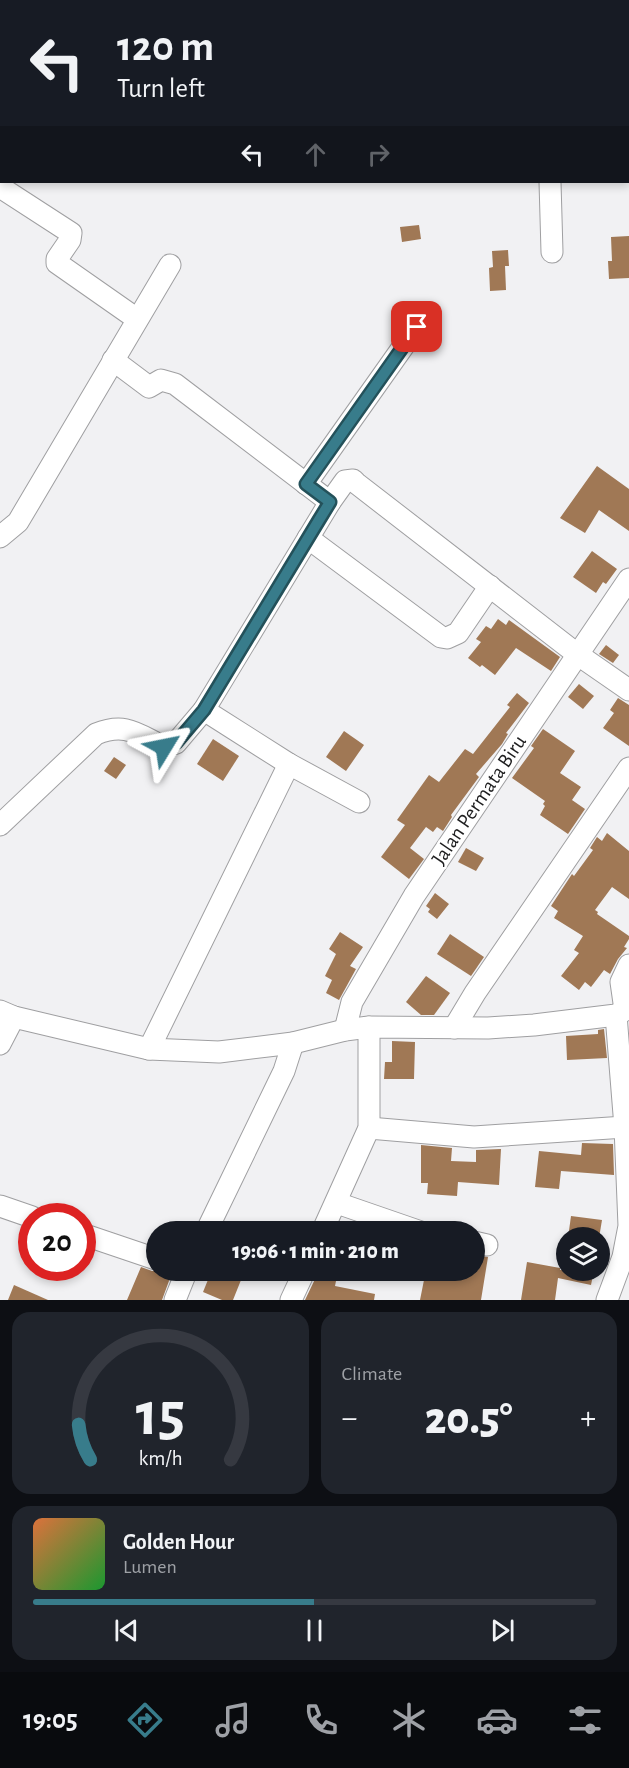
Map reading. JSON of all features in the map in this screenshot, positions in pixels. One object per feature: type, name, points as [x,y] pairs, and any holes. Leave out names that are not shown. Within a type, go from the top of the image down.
[{"type":"street","points":[[550,183],[552,252]]},
{"type":"street","points":[[0,187],[71,233],[72,236],[57,259],[57,263],[137,319]]},
{"type":"street","points":[[0,537],[18,522],[170,265]]},
{"type":"street","points":[[306,484],[417,327]]},
{"type":"street","points":[[113,360],[149,387],[161,380],[175,384],[330,502]]},
{"type":"street","points":[[0,825],[96,734],[111,728],[122,727],[164,747],[176,743],[204,710],[345,481],[353,480],[578,654],[629,690]]},
{"type":"street","points":[[308,538],[441,637],[447,638],[458,633],[490,586]]},
{"type":"street","name":"Jalan Permata Biru","points":[[345,1030],[352,1002],[414,896],[629,579]]},
{"type":"street","points":[[204,710],[290,764],[359,802]]},
{"type":"street","points":[[148,1049],[290,764]]},
{"type":"street","points":[[454,1028],[475,993],[629,768]]},
{"type":"street","points":[[607,1300],[623,1257],[628,1226],[621,982],[629,965]]},
{"type":"street","points":[[0,1044],[7,1014],[148,1049],[219,1052],[293,1043],[345,1030],[369,1027],[454,1028],[534,1025],[623,1011]]},
{"type":"street","points":[[328,1221],[369,1128],[369,1027]]},
{"type":"street","points":[[211,1221],[284,1071],[293,1043]]},
{"type":"street","points":[[369,1128],[474,1137],[625,1127]]},
{"type":"street","points":[[337,1203],[389,1221]]},
{"type":"street","points":[[0,1206],[18,1212]]},
{"type":"street","points":[[96,1239],[146,1256]]},
{"type":"street","points":[[175,1300],[183,1281]]},
{"type":"street","points":[[291,1300],[299,1281]]},
{"type":"building","points":[[419,225],[421,239],[402,242],[400,227]]},
{"type":"building","points":[[629,236],[629,278],[609,279],[608,261],[612,261],[611,237]]},
{"type":"building","points":[[508,250],[509,266],[505,266],[506,290],[490,291],[489,268],[493,267],[492,251]]},
{"type":"building","points":[[597,466],[629,489],[629,531],[599,510],[585,533],[560,518]]},
{"type":"building","points":[[592,551],[617,569],[606,584],[603,582],[596,593],[573,577]]},
{"type":"building","points":[[498,619],[506,625],[509,620],[560,657],[551,671],[516,648],[495,675],[468,658],[481,642],[476,639],[486,626],[491,629]]},
{"type":"building","points":[[606,645],[619,655],[613,663],[599,654]]},
{"type":"building","points":[[579,684],[594,696],[583,709],[568,697]]},
{"type":"building","points":[[517,693],[529,703],[506,733],[508,734],[502,744],[476,774],[479,777],[451,815],[443,831],[437,827],[433,832],[426,827],[410,848],[424,859],[409,879],[381,857],[405,825],[397,820],[429,775],[439,782],[465,749],[473,754],[510,707],[507,705]]},
{"type":"building","points":[[618,698],[629,705],[629,746],[603,728],[614,713],[610,710]]},
{"type":"building","points":[[543,729],[575,751],[560,773],[581,787],[572,800],[585,809],[568,834],[540,815],[545,801],[512,778],[534,748],[531,746]]},
{"type":"building","points":[[344,731],[364,745],[346,771],[326,757]]},
{"type":"building","points":[[213,739],[239,756],[223,781],[197,764]]},
{"type":"building","points":[[114,757],[126,765],[116,779],[104,771]]},
{"type":"building","points":[[607,833],[629,851],[629,899],[612,887],[595,910],[597,914],[629,936],[629,939],[624,947],[627,948],[610,974],[604,970],[591,987],[585,982],[579,990],[561,976],[579,953],[574,950],[583,936],[554,918],[558,911],[551,906],[572,874],[574,876],[593,850],[590,848],[597,837],[602,841]]},
{"type":"building","points":[[466,848],[484,858],[476,871],[458,862]]},
{"type":"building","points":[[435,893],[449,904],[437,919],[428,912],[430,909],[426,906]]},
{"type":"building","points":[[340,932],[363,947],[350,966],[356,969],[339,1000],[326,993],[332,980],[325,976],[336,954],[329,949]]},
{"type":"building","points":[[450,934],[484,957],[471,976],[437,954]]},
{"type":"building","points":[[426,976],[450,993],[434,1015],[421,1015],[406,1002]]},
{"type":"building","points":[[604,1029],[607,1058],[567,1060],[566,1036],[598,1034],[598,1030]]},
{"type":"building","points":[[392,1041],[415,1042],[414,1079],[384,1079],[385,1062],[392,1062]]},
{"type":"building","points":[[582,1143],[613,1144],[614,1175],[561,1171],[559,1189],[535,1187],[539,1151],[581,1155]]},
{"type":"building","points":[[421,1145],[452,1148],[451,1161],[476,1162],[476,1150],[501,1149],[499,1185],[458,1182],[457,1196],[427,1194],[428,1183],[421,1183]]},
{"type":"building","points":[[571,1216],[602,1220],[601,1227],[570,1227]]},
{"type":"building","points":[[485,1257],[488,1257],[485,1275]]},
{"type":"building","points":[[527,1262],[556,1267],[558,1281],[555,1300],[521,1300]]},
{"type":"building","points":[[141,1267],[146,1269],[146,1281],[169,1281],[162,1300],[127,1300]]},
{"type":"building","points":[[208,1281],[241,1281],[233,1300],[222,1300],[203,1292]]},
{"type":"building","points":[[314,1281],[336,1281],[335,1286],[375,1294],[374,1300],[305,1300]]},
{"type":"building","points":[[424,1281],[484,1281],[481,1300],[420,1300]]},
{"type":"building","points":[[572,1281],[592,1281],[591,1285]]},
{"type":"building","points":[[14,1285],[48,1300],[8,1300]]},
{"type":"route","points":[[164,747],[176,743],[204,710],[330,502],[306,484],[417,327]]}]
